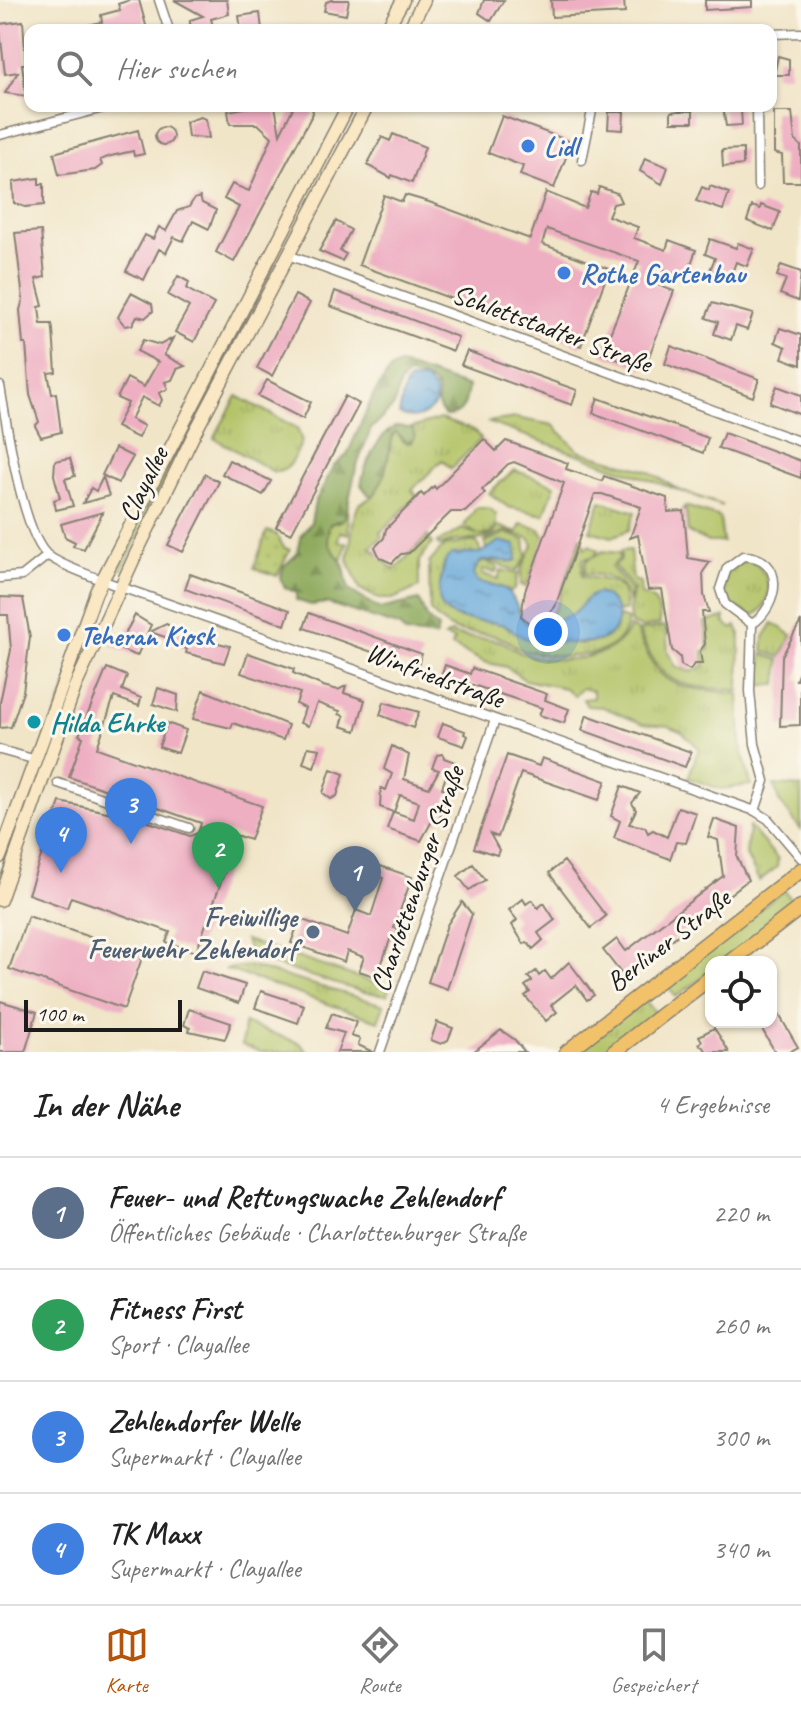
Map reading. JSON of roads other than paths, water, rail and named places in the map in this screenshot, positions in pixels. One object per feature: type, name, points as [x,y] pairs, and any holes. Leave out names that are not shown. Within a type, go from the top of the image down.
[{"type":"main road","points":[[389,24],[403,0]]},
{"type":"main road","points":[[412,24],[424,0]]},
{"type":"main road","name":"Clayallee","points":[[0,857],[33,759],[101,580],[345,112]]},
{"type":"main road","name":"Clayallee","points":[[0,900],[75,687],[121,587],[170,482],[364,112]]},
{"type":"main road","name":"Berliner Straße","points":[[567,1052],[801,870]]},
{"type":"main road","name":"Berliner Straße","points":[[738,956],[801,907]]},
{"type":"main road","name":"Berliner Straße","points":[[614,1052],[705,982]]},
{"type":"street","points":[[159,0],[167,24]]},
{"type":"street","points":[[777,34],[801,33]]},
{"type":"street","points":[[0,135],[88,112]]},
{"type":"street","points":[[582,160],[592,112]]},
{"type":"street","points":[[757,112],[758,186]]},
{"type":"street","name":"Schlettstadter Straße","points":[[288,255],[801,442]]},
{"type":"street","points":[[0,386],[20,490],[30,523],[47,556],[22,576],[0,578]]},
{"type":"street","name":"Winfriedstraße","points":[[47,556],[101,580],[755,811],[768,819],[801,858]]},
{"type":"street","points":[[752,624],[725,604],[720,589],[727,568],[743,556],[766,565],[774,583],[769,609],[752,624],[750,691],[755,744],[765,781],[755,811]]},
{"type":"street","name":"Charlottenburger Straße","points":[[380,1052],[495,720]]},
{"type":"street","points":[[0,750],[33,759]]},
{"type":"street","points":[[58,783],[189,828]]},
{"type":"water","points":[[410,380],[425,380],[434,389],[436,403],[424,414],[415,417],[399,414],[405,385]]},
{"type":"water","points":[[500,541],[516,545],[517,560],[481,561],[473,574],[478,582],[508,592],[528,624],[536,626],[572,614],[587,598],[598,593],[607,597],[616,610],[618,617],[613,632],[591,642],[540,641],[525,638],[504,625],[458,618],[449,613],[442,607],[439,596],[447,558],[452,554],[480,553]]},
{"type":"place","name":"Lidl","points":[[528,146]]},
{"type":"place","name":"Rothe Gartenbau","points":[[564,273]]},
{"type":"place","name":"Teheran Kiosk","points":[[64,635]]},
{"type":"place","name":"Hilda Ehrke","points":[[34,722]]},
{"type":"place","name":"Zehlendorfer Welle","points":[[131,844]]},
{"type":"place","name":"TK Maxx","points":[[61,873]]},
{"type":"place","name":"Fitness First","points":[[218,888]]},
{"type":"place","name":"Feuer- und Rettungswache Zehlendorf","points":[[355,912]]},
{"type":"place","name":"Freiwillige Feuerwehr Zehlendorf","points":[[313,932]]}]
